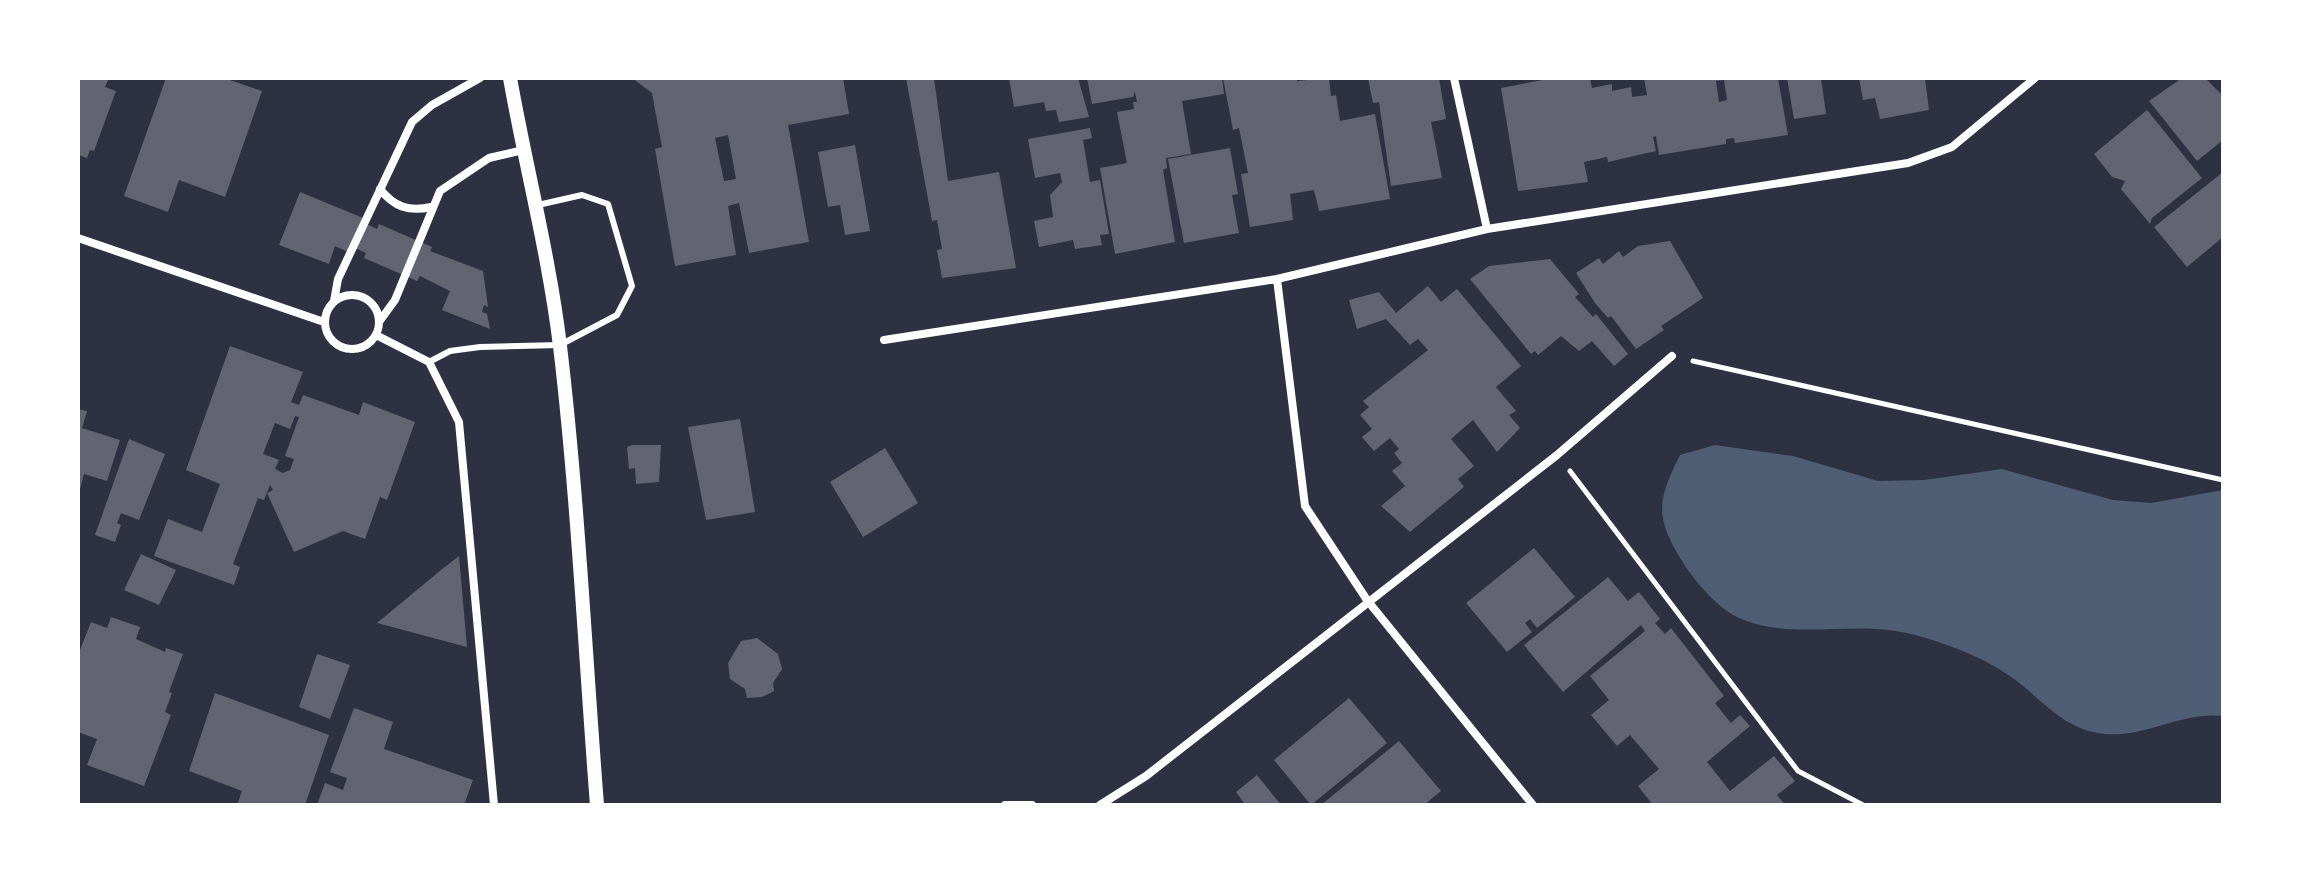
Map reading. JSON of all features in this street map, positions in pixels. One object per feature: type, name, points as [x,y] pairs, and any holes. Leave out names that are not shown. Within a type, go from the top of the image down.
[{"type":"street","points":[[324,322],[334,301],[338,279],[412,122],[432,105],[480,78]]},
{"type":"street","points":[[510,78],[523,150],[538,205],[560,345],[597,805]]},
{"type":"street","points":[[1454,78],[1487,229]]},
{"type":"street","points":[[884,340],[1277,279],[1487,229],[1931,158],[1952,147],[2035,78]]},
{"type":"street","points":[[78,238],[324,322],[333,342],[344,349],[356,350],[376,335],[379,322],[395,300],[440,191],[489,158],[523,150]]},
{"type":"street","points":[[380,189],[398,206],[409,209],[431,207]]},
{"type":"street","points":[[1277,279],[1305,506],[1367,600],[1533,805]]},
{"type":"street","points":[[334,301],[357,295],[368,300],[376,310],[379,322]]},
{"type":"street","points":[[376,335],[429,362],[459,422],[494,805]]},
{"type":"street","points":[[1100,805],[1146,776],[1367,600],[1557,455],[1672,356]]},
{"type":"street","points":[[1005,805],[1032,805]]},
{"type":"lane","points":[[429,362],[450,351],[480,347],[560,345],[617,315],[632,286],[608,204],[582,195],[538,205]]},
{"type":"path","points":[[1672,356],[2223,480]]},
{"type":"path","points":[[1557,455],[1798,771],[1863,805]]},
{"type":"water","points":[[1715,445],[1793,456],[1878,481],[1924,480],[2002,469],[2113,500],[2151,503],[2223,490],[2223,716],[2191,718],[2129,733],[2098,733],[2059,716],[1989,663],[1933,640],[1888,630],[1773,627],[1737,617],[1712,598],[1690,573],[1671,542],[1663,517],[1667,483],[1680,455]]},
{"type":"building","points":[[78,78],[109,78],[105,87],[116,91],[94,151],[90,150],[87,158],[78,155]]},
{"type":"building","points":[[166,78],[224,78],[262,91],[225,197],[179,180],[168,212],[124,196]]},
{"type":"building","points":[[632,78],[843,78],[849,114],[788,125],[809,242],[749,253],[739,203],[728,206],[736,255],[675,266],[655,149],[662,147],[652,93]],"holes":[[[728,135],[736,179],[724,181],[715,138]]]},
{"type":"building","points":[[906,78],[934,78],[948,181],[999,172],[1016,268],[942,278],[937,250],[942,249],[937,220],[932,221]]},
{"type":"building","points":[[1009,78],[1078,78],[1089,117],[1059,122],[1056,110],[1046,111],[1044,102],[1014,107]]},
{"type":"building","points":[[1087,78],[1222,78],[1224,94],[1182,101],[1191,154],[1166,158],[1167,168],[1163,170],[1175,242],[1115,254],[1100,168],[1127,163],[1117,112],[1134,109],[1133,102],[1137,102],[1135,92],[1133,97],[1092,104]]},
{"type":"building","points":[[1223,78],[1296,78],[1297,81],[1329,78],[1331,96],[1336,95],[1340,121],[1375,114],[1390,199],[1319,211],[1314,190],[1290,194],[1293,220],[1250,227],[1241,174],[1248,173],[1239,128],[1233,130]]},
{"type":"building","points":[[1368,78],[1439,78],[1446,119],[1431,122],[1442,178],[1391,186],[1379,102],[1373,103]]},
{"type":"building","points":[[1553,78],[1590,78],[1592,88],[1612,84],[1612,91],[1631,87],[1632,97],[1647,95],[1644,78],[1778,78],[1788,135],[1735,143],[1734,138],[1726,139],[1726,144],[1659,155],[1656,136],[1653,137],[1656,151],[1608,162],[1607,157],[1584,162],[1588,182],[1518,191],[1501,88]],"holes":[[[1724,80],[1727,100],[1719,102],[1716,81]]]},
{"type":"building","points":[[1787,78],[1821,78],[1826,114],[1794,119]]},
{"type":"building","points":[[1859,78],[1925,78],[1929,110],[1880,119],[1875,98],[1863,100]]},
{"type":"building","points":[[2182,78],[2205,78],[2223,96],[2223,140],[2197,161],[2149,101]]},
{"type":"building","points":[[2147,110],[2202,178],[2152,218],[2150,224],[2121,189],[2125,181],[2112,177],[2094,154]]},
{"type":"building","points":[[1090,128],[1092,138],[1083,140],[1090,182],[1100,180],[1109,234],[1100,235],[1102,245],[1075,249],[1073,240],[1039,247],[1034,221],[1053,217],[1050,195],[1062,182],[1060,173],[1035,178],[1028,139]]},
{"type":"building","points":[[855,145],[870,231],[845,235],[840,205],[828,207],[818,152]]},
{"type":"building","points":[[1230,148],[1238,194],[1232,195],[1239,233],[1184,243],[1168,159]]},
{"type":"building","points":[[2223,172],[2223,237],[2187,267],[2154,227]]},
{"type":"building","points":[[300,192],[363,218],[362,222],[377,229],[379,224],[432,247],[430,251],[483,271],[488,307],[484,305],[482,312],[487,314],[490,329],[442,310],[450,291],[420,276],[417,281],[364,258],[366,253],[353,247],[350,253],[335,246],[329,264],[279,245]]},
{"type":"building","points":[[1670,241],[1703,298],[1661,326],[1664,330],[1636,349],[1611,316],[1608,318],[1595,303],[1576,273],[1599,258],[1603,264],[1619,251],[1623,257],[1638,246]]},
{"type":"building","points":[[1550,259],[1579,294],[1575,297],[1593,317],[1596,314],[1628,354],[1614,366],[1592,341],[1579,351],[1561,336],[1538,355],[1535,351],[1531,354],[1470,279],[1489,266]]},
{"type":"building","points":[[1428,286],[1441,302],[1457,289],[1521,366],[1496,387],[1516,411],[1509,415],[1520,428],[1497,452],[1473,420],[1451,439],[1474,466],[1458,479],[1464,487],[1410,532],[1381,506],[1405,486],[1392,471],[1402,463],[1394,453],[1399,449],[1390,438],[1374,451],[1362,437],[1372,429],[1360,415],[1369,407],[1363,401],[1428,350],[1418,339],[1410,345],[1386,319],[1357,329],[1349,300],[1379,292],[1396,313]]},
{"type":"building","points":[[230,346],[303,372],[291,402],[299,405],[303,395],[359,415],[363,402],[415,422],[387,500],[380,497],[365,539],[343,531],[294,552],[267,493],[273,490],[270,485],[264,500],[258,498],[233,564],[240,567],[234,585],[154,556],[168,519],[202,532],[220,484],[186,470]],"holes":[[[295,416],[299,417],[285,456],[294,459],[290,470],[283,473],[275,469],[279,460],[263,454],[275,423],[290,429]]]},
{"type":"building","points":[[78,409],[87,411],[82,428],[120,440],[107,481],[84,474],[79,493]]},
{"type":"building","points":[[740,419],[755,512],[706,520],[688,427]]},
{"type":"building","points":[[129,439],[165,454],[139,520],[121,513],[117,523],[121,525],[115,542],[95,535]]},
{"type":"building","points":[[661,445],[659,482],[636,484],[635,468],[629,469],[627,447]]},
{"type":"building","points":[[885,448],[918,503],[863,537],[830,482]]},
{"type":"building","points":[[1534,548],[1575,597],[1537,628],[1530,619],[1525,623],[1532,632],[1507,652],[1466,603]]},
{"type":"building","points":[[141,554],[176,570],[159,605],[124,590]]},
{"type":"building","points":[[459,556],[467,647],[377,623],[441,570]]},
{"type":"building","points":[[1608,577],[1628,601],[1639,592],[1660,619],[1655,623],[1665,634],[1671,628],[1724,696],[1715,703],[1731,723],[1740,715],[1750,726],[1707,762],[1730,791],[1774,756],[1795,781],[1777,795],[1785,805],[1653,805],[1638,786],[1659,769],[1630,735],[1617,746],[1591,715],[1609,700],[1590,676],[1645,631],[1641,625],[1563,692],[1524,645]]},
{"type":"building","points":[[111,617],[140,627],[136,639],[165,652],[166,648],[183,654],[165,712],[171,715],[144,786],[87,765],[97,739],[78,732],[78,655],[91,622],[107,628]]},
{"type":"building","points":[[757,638],[778,654],[782,669],[773,683],[774,691],[762,697],[747,698],[745,689],[730,679],[728,663],[741,641]]},
{"type":"building","points":[[317,654],[350,665],[330,719],[299,707]]},
{"type":"building","points":[[215,693],[329,735],[305,805],[237,805],[242,791],[189,771]]},
{"type":"building","points":[[1349,698],[1387,743],[1311,805],[1274,760]]},
{"type":"building","points":[[354,708],[393,722],[384,749],[473,780],[464,805],[317,805],[325,783],[343,790],[347,778],[330,772]]},
{"type":"building","points":[[1399,741],[1441,791],[1424,805],[1321,805]]},
{"type":"building","points":[[1257,775],[1281,805],[1242,805],[1244,803],[1236,792]]}]
